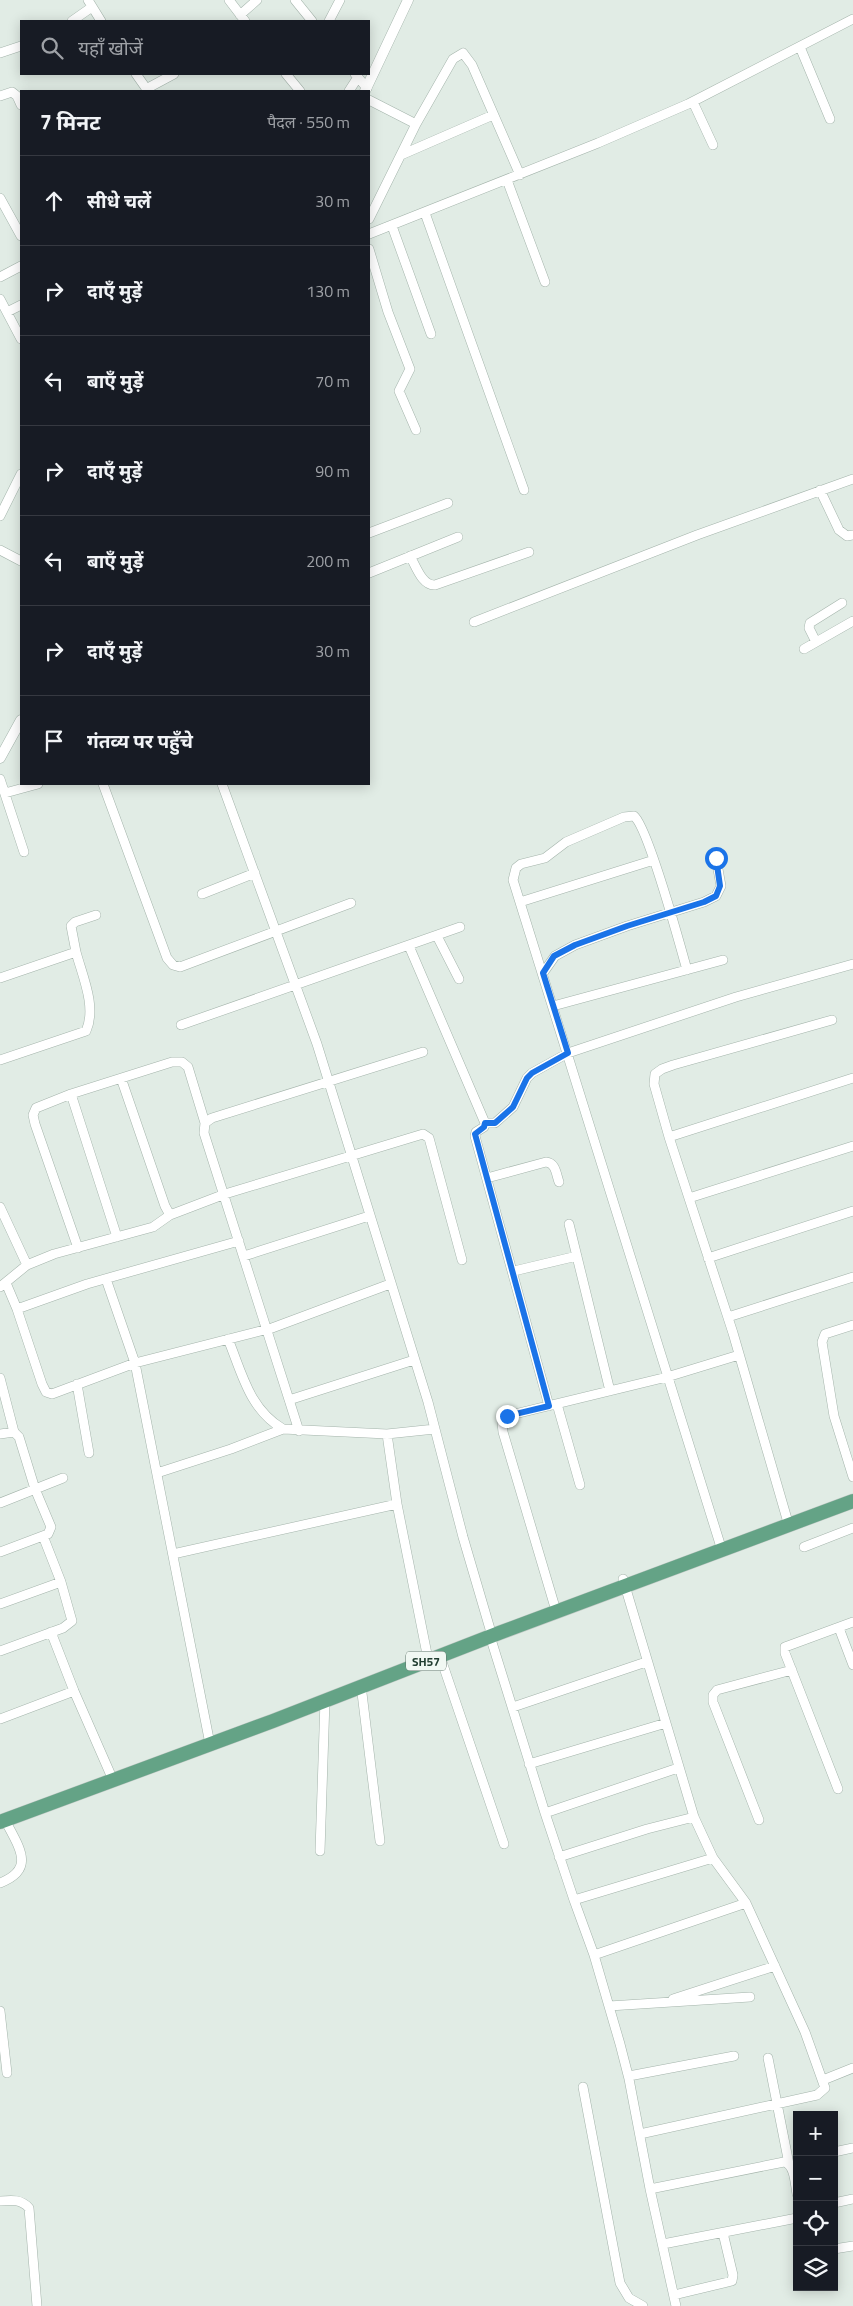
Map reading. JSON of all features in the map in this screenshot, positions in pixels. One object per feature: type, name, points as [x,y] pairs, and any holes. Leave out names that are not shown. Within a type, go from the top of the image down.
[{"type":"main road","name":"SH57","points":[[658,1570],[853,1493]]},
{"type":"main road","name":"SH57","points":[[209,1739],[324,1700],[490,1632],[624,1582],[853,1502]]},
{"type":"main road","name":"SH57","points":[[490,1632],[554,1604],[624,1582]]},
{"type":"main road","name":"SH57","points":[[2,1818],[111,1775],[433,1655]]},
{"type":"street","points":[[230,0],[243,18],[257,0]]},
{"type":"street","points":[[294,0],[311,20]]},
{"type":"street","points":[[330,20],[340,0]]},
{"type":"street","points":[[366,90],[408,0]]},
{"type":"street","points":[[73,20],[90,4],[100,20]]},
{"type":"street","points":[[370,234],[520,175],[693,102],[853,19]]},
{"type":"street","points":[[0,53],[20,46]]},
{"type":"street","points":[[800,47],[830,119]]},
{"type":"street","points":[[370,217],[416,124],[453,59],[463,53],[472,65],[520,175]]},
{"type":"street","points":[[137,75],[147,90],[172,75]]},
{"type":"street","points":[[287,75],[299,90]]},
{"type":"street","points":[[357,76],[366,90]]},
{"type":"street","points":[[350,90],[357,76]]},
{"type":"street","points":[[0,96],[12,92],[20,102]]},
{"type":"street","points":[[370,101],[416,124]]},
{"type":"street","points":[[693,102],[712,146]]},
{"type":"street","points":[[401,155],[493,115]]},
{"type":"street","points":[[507,180],[546,282]]},
{"type":"street","points":[[0,198],[20,234]]},
{"type":"street","points":[[425,213],[524,490]]},
{"type":"street","points":[[392,226],[432,334]]},
{"type":"street","points":[[370,252],[388,312],[408,363],[409,373],[399,391],[416,430]]},
{"type":"street","points":[[0,277],[20,267]]},
{"type":"street","points":[[0,298],[20,337]]},
{"type":"street","points":[[7,312],[20,306]]},
{"type":"street","points":[[0,516],[20,476]]},
{"type":"street","points":[[474,622],[853,479]]},
{"type":"street","points":[[820,490],[838,530],[847,536],[853,535]]},
{"type":"street","points":[[370,533],[448,503]]},
{"type":"street","points":[[370,573],[458,537]]},
{"type":"street","points":[[0,550],[20,560]]},
{"type":"street","points":[[410,556],[429,586],[529,552]]},
{"type":"street","points":[[816,642],[809,628],[810,623],[842,602]]},
{"type":"street","points":[[804,649],[853,621]]},
{"type":"street","points":[[0,758],[20,722]]},
{"type":"street","points":[[0,779],[24,852]]},
{"type":"street","points":[[5,793],[34,785]]},
{"type":"street","points":[[103,785],[167,958],[173,965],[180,968],[351,903]]},
{"type":"street","points":[[222,785],[296,985],[329,1082],[435,1429],[463,1537],[529,1764],[559,1857],[594,1955],[629,2076],[650,2189],[676,2306]]},
{"type":"street","points":[[687,970],[654,860],[641,823],[634,816],[566,842],[545,858],[521,864],[516,868],[514,880],[520,902],[720,1544]]},
{"type":"street","points":[[543,973],[554,956],[575,945],[627,926],[704,902],[716,896],[720,886],[716,858]]},
{"type":"street","points":[[520,902],[654,860]]},
{"type":"street","points":[[202,894],[255,873]]},
{"type":"street","points":[[0,1060],[86,1031],[89,1024],[89,1004],[71,926],[74,922],[96,914]]},
{"type":"street","points":[[181,1025],[460,928]]},
{"type":"street","points":[[437,936],[459,979]]},
{"type":"street","points":[[409,946],[485,1123]]},
{"type":"street","points":[[0,978],[76,952]]},
{"type":"street","points":[[553,1006],[723,960]]},
{"type":"street","points":[[485,1123],[495,1123],[509,1112],[532,1073],[568,1053],[736,997],[853,964]]},
{"type":"street","points":[[786,1519],[728,1317],[669,1137],[654,1084],[655,1074],[662,1069],[832,1020]]},
{"type":"street","points":[[205,1123],[212,1118],[423,1052]]},
{"type":"street","points":[[78,1248],[33,1115],[36,1108],[121,1078],[172,1062],[182,1062],[188,1067],[205,1123],[204,1132],[299,1431]]},
{"type":"street","points":[[121,1078],[165,1206],[170,1215]]},
{"type":"street","points":[[669,1137],[853,1078]]},
{"type":"street","points":[[72,1094],[117,1237]]},
{"type":"street","points":[[485,1123],[484,1127],[476,1132],[475,1136],[553,1405],[580,1485]]},
{"type":"street","points":[[390,1284],[267,1329],[135,1363],[52,1394],[46,1392],[42,1384],[17,1309],[3,1285],[27,1265],[78,1248],[153,1227],[170,1215],[225,1194],[416,1134],[423,1134],[429,1138],[462,1260]]},
{"type":"street","points":[[689,1198],[853,1146]]},
{"type":"street","points":[[487,1178],[551,1162],[554,1166],[558,1182]]},
{"type":"street","points":[[0,1207],[27,1265]]},
{"type":"street","points":[[708,1258],[853,1211]]},
{"type":"street","points":[[244,1256],[369,1216]]},
{"type":"street","points":[[569,1224],[610,1391]]},
{"type":"street","points":[[17,1309],[106,1279],[239,1240]]},
{"type":"street","points":[[514,1271],[577,1256]]},
{"type":"street","points":[[728,1317],[853,1277]]},
{"type":"street","points":[[106,1279],[135,1363],[209,1739]]},
{"type":"street","points":[[853,1325],[825,1334],[822,1342],[834,1416],[853,1477]]},
{"type":"street","points":[[228,1339],[252,1399],[259,1410],[271,1422],[282,1429],[387,1434],[435,1429]]},
{"type":"street","points":[[554,1604],[503,1432],[502,1423],[507,1416],[667,1377],[739,1355]]},
{"type":"street","points":[[289,1400],[414,1360]]},
{"type":"street","points":[[0,1378],[14,1432],[19,1437],[35,1489],[51,1527],[48,1534],[0,1552]]},
{"type":"street","points":[[78,1384],[89,1454]]},
{"type":"street","points":[[157,1472],[232,1449],[282,1429]]},
{"type":"street","points":[[0,1434],[14,1432]]},
{"type":"street","points":[[387,1434],[397,1504],[433,1655],[504,1844]]},
{"type":"street","points":[[0,1503],[63,1478]]},
{"type":"street","points":[[173,1554],[397,1504]]},
{"type":"street","points":[[804,1547],[853,1528]]},
{"type":"street","points":[[0,1651],[69,1625],[72,1621],[61,1582],[43,1536]]},
{"type":"street","points":[[0,1604],[61,1582]]},
{"type":"street","points":[[624,1582],[646,1662],[694,1817],[713,1858],[746,1902],[805,2032],[825,2088],[820,2094],[640,2134]]},
{"type":"street","points":[[838,1789],[784,1647],[853,1622]]},
{"type":"street","points":[[839,1628],[853,1665]]},
{"type":"street","points":[[51,1632],[74,1692],[111,1775]]},
{"type":"street","points":[[513,1707],[646,1662]]},
{"type":"street","points":[[759,1820],[713,1702],[713,1695],[716,1690],[792,1670]]},
{"type":"street","points":[[361,1685],[380,1841]]},
{"type":"street","points":[[0,1719],[74,1692]]},
{"type":"street","points":[[320,1850],[324,1700]]},
{"type":"street","points":[[529,1764],[666,1723]]},
{"type":"street","points":[[545,1814],[678,1768]]},
{"type":"street","points":[[559,1857],[647,1829],[694,1817]]},
{"type":"street","points":[[0,1883],[17,1875],[22,1864],[22,1856],[2,1818]]},
{"type":"street","points":[[574,1900],[713,1858]]},
{"type":"street","points":[[594,1955],[746,1902]]},
{"type":"street","points":[[659,2003],[775,1966]]},
{"type":"street","points":[[609,2006],[750,1997]]},
{"type":"street","points":[[0,2011],[7,2073]]},
{"type":"street","points":[[629,2076],[734,2056]]},
{"type":"street","points":[[650,2189],[777,2163],[791,2162],[776,2104],[768,2058]]},
{"type":"street","points":[[823,2080],[853,2068]]},
{"type":"street","points":[[583,2087],[620,2283],[629,2298],[643,2306]]},
{"type":"street","points":[[838,2151],[853,2148]]},
{"type":"street","points":[[838,2202],[853,2199]]},
{"type":"street","points":[[0,2201],[18,2200],[24,2202],[29,2208],[37,2306]]},
{"type":"street","points":[[663,2244],[793,2219]]},
{"type":"street","points":[[674,2295],[732,2281],[733,2276],[724,2233]]},
{"type":"street","points":[[838,2248],[853,2246]]},
{"type":"route","points":[[507,1416],[549,1406],[475,1134],[484,1127],[485,1123],[495,1123],[509,1112],[516,1102],[527,1078],[532,1073],[568,1053],[543,973],[550,960],[560,952],[575,945],[627,926],[704,902],[716,896],[720,891],[720,886],[716,858]]}]
